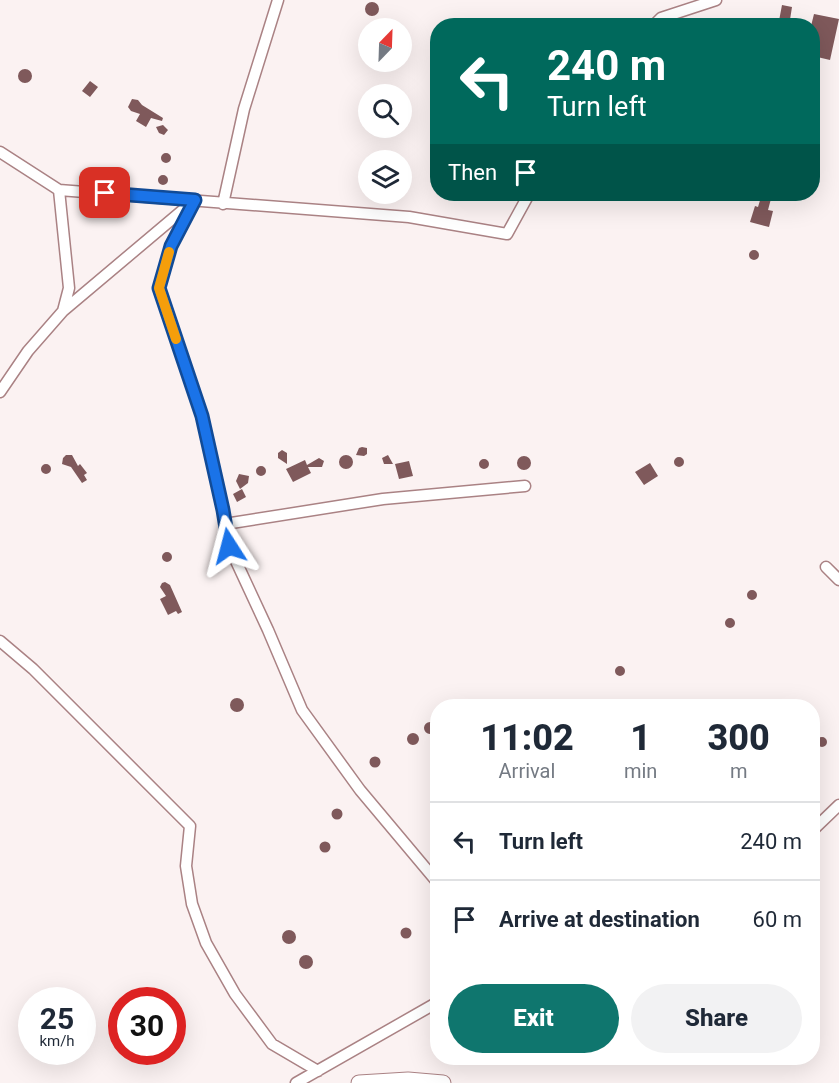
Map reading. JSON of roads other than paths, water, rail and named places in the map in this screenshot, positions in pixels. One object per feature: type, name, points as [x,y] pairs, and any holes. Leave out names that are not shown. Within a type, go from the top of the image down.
[{"type":"main road","points":[[359,1083],[408,1080],[443,1083]]},
{"type":"street","points":[[223,204],[244,109],[278,0]]},
{"type":"street","points":[[661,18],[716,0]]},
{"type":"street","points":[[0,152],[59,190],[409,217],[507,234],[525,201]]},
{"type":"street","points":[[59,190],[69,288],[63,311]]},
{"type":"street","points":[[0,392],[28,351],[63,311],[195,200]]},
{"type":"street","points":[[195,200],[171,246],[159,288],[202,416],[229,546],[302,710],[360,790],[430,873]]},
{"type":"street","points":[[225,524],[383,499],[525,486]]},
{"type":"street","points":[[826,567],[839,580]]},
{"type":"street","points":[[0,641],[33,669],[190,826],[186,866],[192,904],[206,943],[235,994],[272,1044],[318,1071]]},
{"type":"street","points":[[820,823],[839,805]]},
{"type":"street","points":[[296,1083],[430,1007]]}]
